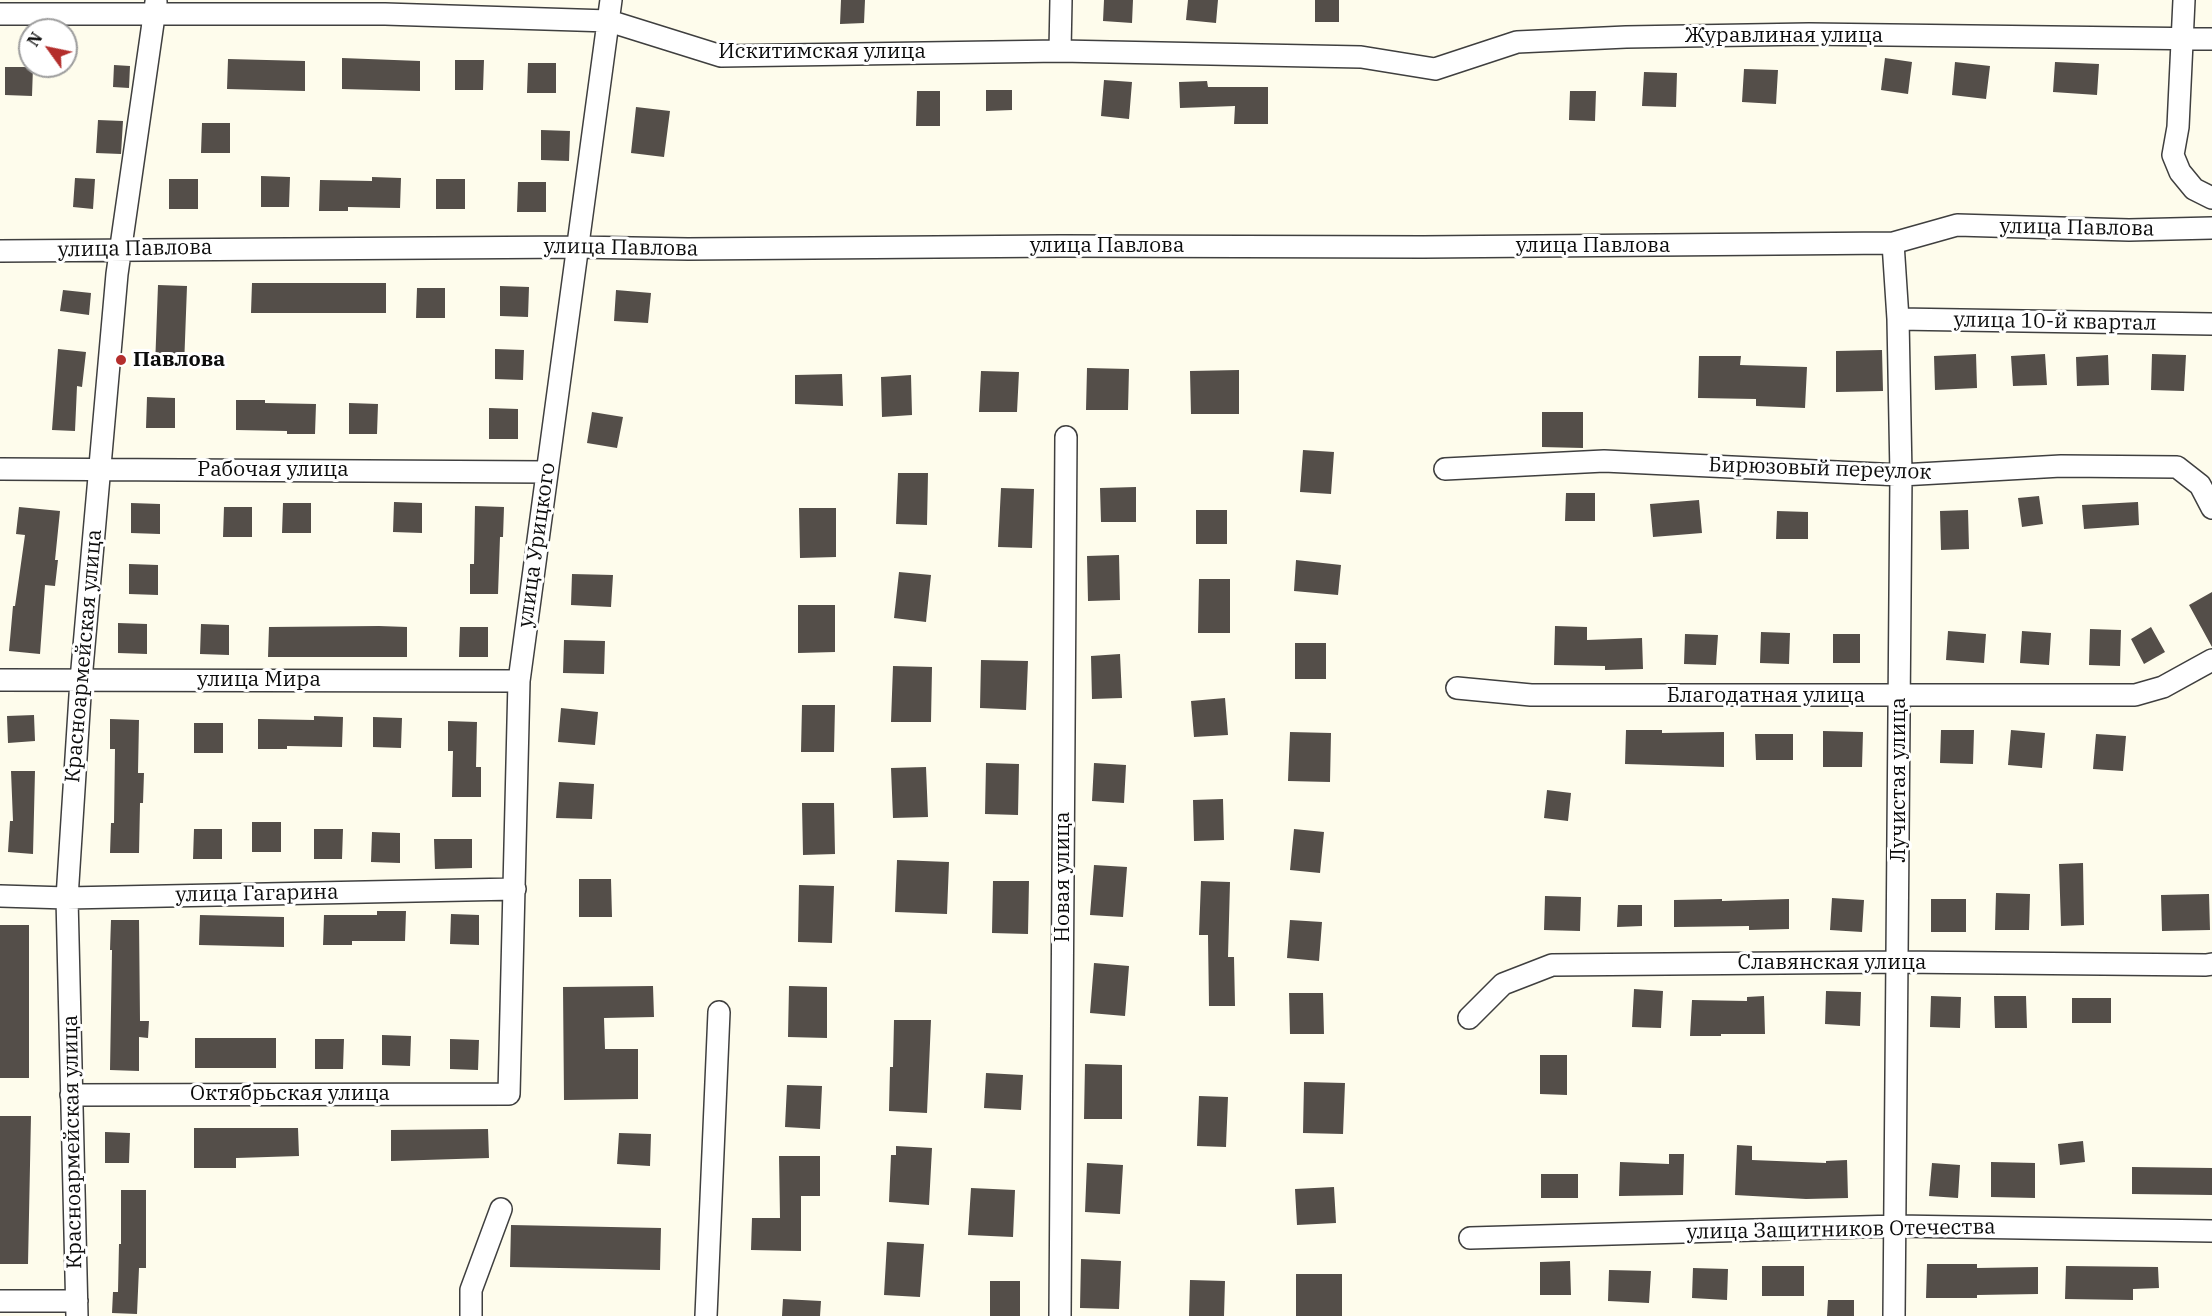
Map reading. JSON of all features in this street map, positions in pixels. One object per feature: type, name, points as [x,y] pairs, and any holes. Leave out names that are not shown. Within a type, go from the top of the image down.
[{"type":"street","name":"улица Урицкого","points":[[509,1094],[519,681],[611,0]]},
{"type":"street","points":[[1059,51],[1060,0]]},
{"type":"street","points":[[2184,0],[2184,39],[2178,128],[2173,155],[2180,172],[2194,189],[2212,198]]},
{"type":"street","name":"Искитимская улица","points":[[0,14],[155,7],[386,7],[609,21],[721,56],[1059,51],[1360,57]]},
{"type":"street","name":"Красноармейская улица","points":[[77,1308],[67,898],[81,680],[121,249],[155,7]]},
{"type":"street","name":"Журавлиная улица","points":[[1360,57],[1435,69],[1517,42],[1626,37],[1809,34],[2212,39]]},
{"type":"street","name":"улица Павлова","points":[[0,251],[1893,243],[1957,225],[2129,230],[2212,228]]},
{"type":"street","name":"Лучистая улица","points":[[1893,243],[1898,319],[1900,475],[1894,1316]]},
{"type":"street","name":"улица 10-й квартал","points":[[1898,319],[2212,324]]},
{"type":"street","name":"Новая улица","points":[[1060,1316],[1066,437]]},
{"type":"street","name":"Бирюзовый переулок","points":[[1445,469],[1604,461],[1900,475],[2061,466],[2177,468],[2200,485],[2212,508]]},
{"type":"street","name":"Рабочая улица","points":[[0,470],[547,472]]},
{"type":"street","name":"Благодатная улица","points":[[1457,687],[1531,695],[2135,695],[2163,687],[2212,660]]},
{"type":"street","name":"улица Мира","points":[[0,680],[519,681]]},
{"type":"street","name":"улица Гагарина","points":[[0,896],[67,898],[515,889]]},
{"type":"street","name":"Славянская улица","points":[[1469,1018],[1503,984],[1552,965],[1897,962],[2212,964]]},
{"type":"street","points":[[706,1316],[719,1012]]},
{"type":"street","name":"Октябрьская улица","points":[[71,1095],[509,1094]]},
{"type":"street","points":[[471,1316],[471,1290],[501,1209]]},
{"type":"street","name":"улица Защитников Отечества","points":[[1470,1238],[1896,1226],[2212,1231]]},
{"type":"street","points":[[0,1301],[77,1308]]},
{"type":"building","points":[[841,0],[865,0],[864,23],[840,24]]},
{"type":"building","points":[[1104,0],[1133,0],[1132,23],[1103,21]]},
{"type":"building","points":[[1188,0],[1218,0],[1216,23],[1186,20]]},
{"type":"building","points":[[1315,0],[1339,0],[1339,22],[1315,22]]},
{"type":"building","points":[[342,58],[420,61],[420,91],[342,89]]},
{"type":"building","points":[[1885,58],[1912,62],[1908,94],[1881,90]]},
{"type":"building","points":[[228,59],[305,61],[305,91],[227,89]]},
{"type":"building","points":[[455,60],[484,60],[483,90],[455,90]]},
{"type":"building","points":[[1955,62],[1990,66],[1986,99],[1952,95]]},
{"type":"building","points":[[2055,62],[2099,64],[2097,95],[2053,92]]},
{"type":"building","points":[[528,63],[556,63],[556,93],[527,93]]},
{"type":"building","points":[[114,65],[130,66],[129,88],[113,87]]},
{"type":"building","points":[[5,67],[18,67],[18,78],[33,78],[32,96],[5,95]]},
{"type":"building","points":[[1744,69],[1778,70],[1776,104],[1742,102]]},
{"type":"building","points":[[1644,72],[1677,73],[1676,107],[1642,106]]},
{"type":"building","points":[[1104,80],[1132,82],[1129,119],[1101,116]]},
{"type":"building","points":[[1207,81],[1208,87],[1268,87],[1268,124],[1234,124],[1235,106],[1180,108],[1179,82]]},
{"type":"building","points":[[986,90],[1012,90],[1012,110],[986,111]]},
{"type":"building","points":[[917,91],[940,91],[940,126],[916,126]]},
{"type":"building","points":[[1570,91],[1596,91],[1595,121],[1569,120]]},
{"type":"building","points":[[636,107],[670,111],[664,157],[631,153]]},
{"type":"building","points":[[98,120],[123,121],[121,154],[96,153]]},
{"type":"building","points":[[202,123],[230,123],[230,153],[201,153]]},
{"type":"building","points":[[541,130],[570,131],[569,161],[541,160]]},
{"type":"building","points":[[261,176],[290,177],[289,207],[261,207]]},
{"type":"building","points":[[372,177],[401,178],[400,208],[348,207],[348,211],[319,211],[320,180],[372,181]]},
{"type":"building","points":[[75,178],[95,179],[93,209],[73,207]]},
{"type":"building","points":[[169,179],[198,179],[198,209],[169,209]]},
{"type":"building","points":[[436,179],[465,179],[465,209],[436,209]]},
{"type":"building","points":[[518,182],[546,182],[546,212],[517,212]]},
{"type":"building","points":[[252,283],[386,283],[386,313],[251,313]]},
{"type":"building","points":[[158,285],[187,286],[184,367],[155,367]]},
{"type":"building","points":[[500,286],[529,287],[528,317],[500,316]]},
{"type":"building","points":[[417,288],[445,288],[445,318],[416,318]]},
{"type":"building","points":[[63,290],[91,293],[89,315],[60,311]]},
{"type":"building","points":[[616,290],[651,293],[648,323],[614,321]]},
{"type":"building","points":[[58,349],[86,352],[82,387],[77,386],[75,431],[52,430]]},
{"type":"building","points":[[495,349],[524,350],[523,380],[495,379]]},
{"type":"building","points":[[1882,350],[1883,391],[1836,392],[1836,351]]},
{"type":"building","points":[[1976,354],[1977,388],[1935,390],[1934,356]]},
{"type":"building","points":[[2045,354],[2047,385],[2013,386],[2011,356]]},
{"type":"building","points":[[2152,354],[2186,355],[2184,391],[2151,390]]},
{"type":"building","points":[[2108,355],[2109,385],[2077,386],[2076,357]]},
{"type":"building","points":[[1699,356],[1741,356],[1740,365],[1807,367],[1805,408],[1756,406],[1756,399],[1698,398]]},
{"type":"building","points":[[1087,368],[1129,369],[1128,410],[1086,410]]},
{"type":"building","points":[[1239,370],[1239,414],[1191,414],[1190,371]]},
{"type":"building","points":[[981,371],[1019,372],[1017,412],[979,412]]},
{"type":"building","points":[[842,374],[843,406],[795,404],[795,375]]},
{"type":"building","points":[[911,375],[912,415],[882,417],[881,377]]},
{"type":"building","points":[[147,397],[175,398],[175,428],[146,428]]},
{"type":"building","points":[[236,400],[316,404],[315,434],[236,430]]},
{"type":"building","points":[[349,403],[378,404],[377,434],[349,434]]},
{"type":"building","points":[[489,408],[518,409],[518,439],[489,439]]},
{"type":"building","points":[[592,412],[623,417],[617,448],[587,443]]},
{"type":"building","points":[[1542,412],[1583,412],[1583,448],[1542,447]]},
{"type":"building","points":[[1303,450],[1334,452],[1331,494],[1300,492]]},
{"type":"building","points":[[898,473],[928,473],[927,525],[896,524]]},
{"type":"building","points":[[1136,487],[1136,522],[1101,522],[1100,488]]},
{"type":"building","points":[[1001,488],[1034,489],[1032,548],[998,547]]},
{"type":"building","points":[[1566,493],[1595,493],[1595,521],[1565,521]]},
{"type":"building","points":[[2039,496],[2043,524],[2022,527],[2018,498]]},
{"type":"building","points":[[1699,500],[1702,533],[1653,537],[1650,504]]},
{"type":"building","points":[[394,502],[422,503],[422,533],[393,532]]},
{"type":"building","points":[[2138,502],[2139,525],[2084,529],[2082,505]]},
{"type":"building","points":[[131,503],[160,504],[160,534],[131,533]]},
{"type":"building","points":[[283,503],[311,503],[311,533],[282,533]]},
{"type":"building","points":[[475,506],[504,507],[503,537],[500,537],[498,594],[470,594],[470,564],[474,564]]},
{"type":"building","points":[[19,507],[60,511],[55,586],[45,585],[40,654],[9,651],[13,606],[15,606],[25,535],[16,534]]},
{"type":"building","points":[[224,507],[252,507],[252,537],[223,537]]},
{"type":"building","points":[[799,508],[836,508],[836,557],[800,558]]},
{"type":"building","points":[[1196,510],[1227,510],[1227,544],[1196,544]]},
{"type":"building","points":[[1968,510],[1969,549],[1941,550],[1940,511]]},
{"type":"building","points":[[1777,511],[1808,512],[1808,539],[1776,539]]},
{"type":"building","points":[[1119,555],[1120,600],[1088,601],[1087,556]]},
{"type":"building","points":[[1296,560],[1341,565],[1338,595],[1294,591]]},
{"type":"building","points":[[129,564],[158,565],[158,595],[129,594]]},
{"type":"building","points":[[899,572],[931,575],[926,622],[894,618]]},
{"type":"building","points":[[572,574],[613,575],[611,607],[571,605]]},
{"type":"building","points":[[1199,579],[1230,579],[1230,633],[1198,633]]},
{"type":"building","points":[[2212,592],[2212,647],[2189,605]]},
{"type":"building","points":[[798,605],[835,605],[835,652],[798,653]]},
{"type":"building","points":[[118,623],[147,624],[147,654],[118,653]]},
{"type":"building","points":[[201,624],[229,625],[229,655],[200,654]]},
{"type":"building","points":[[1555,626],[1587,627],[1587,640],[1642,638],[1643,669],[1605,670],[1605,666],[1554,665]]},
{"type":"building","points":[[269,627],[407,627],[407,657],[268,657]]},
{"type":"building","points":[[460,627],[488,627],[488,657],[459,657]]},
{"type":"building","points":[[2151,627],[2165,652],[2144,664],[2131,639]]},
{"type":"building","points":[[2090,629],[2121,630],[2120,666],[2089,665]]},
{"type":"building","points":[[1948,631],[1986,634],[1984,663],[1946,660]]},
{"type":"building","points":[[2022,631],[2051,633],[2049,665],[2020,663]]},
{"type":"building","points":[[1761,632],[1790,633],[1789,664],[1760,663]]},
{"type":"building","points":[[1685,634],[1718,635],[1716,665],[1684,664]]},
{"type":"building","points":[[1833,634],[1860,634],[1860,663],[1833,663]]},
{"type":"building","points":[[564,640],[605,641],[604,674],[563,673]]},
{"type":"building","points":[[1295,643],[1326,643],[1326,679],[1295,679]]},
{"type":"building","points":[[1120,654],[1122,698],[1092,699],[1091,656]]},
{"type":"building","points":[[981,660],[1028,661],[1026,710],[980,708]]},
{"type":"building","points":[[893,666],[932,667],[931,722],[891,722]]},
{"type":"building","points":[[1225,698],[1228,735],[1194,737],[1191,701]]},
{"type":"building","points":[[802,705],[835,705],[834,752],[801,752]]},
{"type":"building","points":[[561,708],[598,712],[595,745],[558,742]]},
{"type":"building","points":[[34,715],[35,741],[8,743],[7,716]]},
{"type":"building","points":[[314,716],[343,717],[342,747],[287,746],[287,749],[258,749],[258,719],[314,720]]},
{"type":"building","points":[[373,717],[402,718],[401,748],[373,747]]},
{"type":"building","points":[[110,719],[139,720],[138,773],[144,773],[143,803],[140,803],[139,853],[110,853],[111,823],[114,823],[115,749],[110,749]]},
{"type":"building","points":[[448,721],[477,722],[476,767],[481,767],[481,797],[452,797],[453,751],[448,751]]},
{"type":"building","points":[[194,723],[223,723],[223,753],[194,753]]},
{"type":"building","points":[[1626,730],[1662,730],[1662,733],[1724,732],[1724,767],[1625,764]]},
{"type":"building","points":[[1941,730],[1974,730],[1973,764],[1940,763]]},
{"type":"building","points":[[2011,730],[2045,733],[2042,768],[2008,765]]},
{"type":"building","points":[[1823,731],[1863,732],[1862,767],[1823,767]]},
{"type":"building","points":[[1290,732],[1331,733],[1330,782],[1288,781]]},
{"type":"building","points":[[1755,734],[1793,734],[1793,760],[1756,760]]},
{"type":"building","points":[[2096,734],[2126,736],[2123,771],[2093,769]]},
{"type":"building","points":[[986,763],[1019,764],[1018,815],[985,814]]},
{"type":"building","points":[[1094,763],[1126,765],[1124,803],[1092,801]]},
{"type":"building","points":[[926,767],[928,817],[893,818],[891,768]]},
{"type":"building","points":[[11,771],[35,771],[33,854],[8,852],[10,821],[13,821]]},
{"type":"building","points":[[559,782],[594,784],[592,819],[556,818]]},
{"type":"building","points":[[1547,790],[1571,793],[1568,821],[1544,818]]},
{"type":"building","points":[[1223,799],[1224,840],[1194,841],[1193,800]]},
{"type":"building","points":[[802,803],[834,803],[835,854],[803,855]]},
{"type":"building","points":[[252,822],[281,822],[281,852],[252,852]]},
{"type":"building","points":[[194,829],[222,829],[222,859],[193,859]]},
{"type":"building","points":[[314,829],[343,829],[342,859],[314,859]]},
{"type":"building","points":[[1294,829],[1324,832],[1320,873],[1290,870]]},
{"type":"building","points":[[372,832],[400,833],[400,863],[371,862]]},
{"type":"building","points":[[434,839],[472,839],[472,868],[435,869]]},
{"type":"building","points":[[897,860],[949,862],[947,914],[895,912]]},
{"type":"building","points":[[2083,863],[2084,925],[2061,926],[2059,864]]},
{"type":"building","points":[[1094,865],[1127,867],[1123,917],[1090,915]]},
{"type":"building","points":[[579,879],[611,879],[612,917],[579,917]]},
{"type":"building","points":[[993,881],[1029,881],[1028,934],[992,933]]},
{"type":"building","points":[[1201,881],[1230,882],[1228,957],[1234,957],[1235,1006],[1209,1006],[1208,935],[1199,935]]},
{"type":"building","points":[[799,885],[834,886],[832,943],[798,942]]},
{"type":"building","points":[[1996,893],[2030,894],[2029,930],[1995,930]]},
{"type":"building","points":[[2209,894],[2210,930],[2162,931],[2161,895]]},
{"type":"building","points":[[1545,896],[1581,897],[1580,931],[1544,930]]},
{"type":"building","points":[[1832,898],[1864,900],[1862,932],[1830,930]]},
{"type":"building","points":[[1722,899],[1722,901],[1789,899],[1789,929],[1749,930],[1749,926],[1674,927],[1674,900]]},
{"type":"building","points":[[1931,899],[1966,899],[1966,932],[1931,932]]},
{"type":"building","points":[[1618,905],[1642,905],[1642,926],[1617,927]]},
{"type":"building","points":[[377,911],[406,911],[405,941],[352,941],[352,945],[323,945],[324,915],[377,915]]},
{"type":"building","points":[[451,914],[479,915],[479,945],[450,944]]},
{"type":"building","points":[[200,915],[284,917],[284,947],[199,945]]},
{"type":"building","points":[[111,920],[139,920],[140,1021],[149,1021],[148,1038],[139,1037],[139,1071],[110,1070]]},
{"type":"building","points":[[1290,920],[1322,922],[1319,961],[1287,958]]},
{"type":"building","points":[[0,925],[29,925],[29,1078],[0,1078]]},
{"type":"building","points":[[1094,963],[1129,966],[1125,1016],[1090,1013]]},
{"type":"building","points":[[653,986],[654,1017],[604,1018],[605,1049],[638,1049],[638,1099],[564,1100],[563,987]]},
{"type":"building","points":[[789,986],[827,987],[827,1038],[788,1037]]},
{"type":"building","points":[[1634,989],[1663,991],[1661,1028],[1632,1027]]},
{"type":"building","points":[[1826,991],[1861,992],[1860,1026],[1825,1024]]},
{"type":"building","points":[[1289,993],[1323,993],[1324,1034],[1290,1034]]},
{"type":"building","points":[[1764,996],[1765,1034],[1690,1036],[1692,1000],[1747,1001],[1747,997]]},
{"type":"building","points":[[1931,996],[1961,997],[1960,1028],[1930,1027]]},
{"type":"building","points":[[1994,996],[2026,996],[2027,1028],[1995,1028]]},
{"type":"building","points":[[2072,998],[2111,998],[2111,1023],[2072,1023]]},
{"type":"building","points":[[894,1020],[931,1020],[927,1113],[889,1111]]},
{"type":"building","points":[[382,1035],[411,1036],[410,1066],[382,1065]]},
{"type":"building","points":[[195,1038],[276,1038],[276,1068],[195,1068]]},
{"type":"building","points":[[315,1039],[344,1039],[343,1069],[315,1069]]},
{"type":"building","points":[[450,1039],[479,1040],[478,1070],[450,1069]]},
{"type":"building","points":[[1540,1055],[1567,1055],[1567,1095],[1540,1094]]},
{"type":"building","points":[[1085,1064],[1122,1065],[1122,1119],[1084,1119]]},
{"type":"building","points":[[986,1073],[1023,1075],[1021,1110],[984,1108]]},
{"type":"building","points":[[1304,1082],[1345,1083],[1343,1134],[1303,1133]]},
{"type":"building","points":[[787,1085],[822,1086],[820,1129],[785,1127]]},
{"type":"building","points":[[1199,1096],[1228,1097],[1226,1147],[1197,1146]]},
{"type":"building","points":[[0,1116],[31,1116],[28,1264],[0,1264]]},
{"type":"building","points":[[194,1128],[298,1128],[299,1156],[236,1158],[236,1168],[194,1168]]},
{"type":"building","points":[[488,1129],[489,1158],[391,1161],[391,1130]]},
{"type":"building","points":[[105,1132],[130,1133],[129,1163],[105,1163]]},
{"type":"building","points":[[619,1133],[651,1134],[650,1166],[617,1164]]},
{"type":"building","points":[[2083,1141],[2085,1162],[2060,1165],[2058,1144]]},
{"type":"building","points":[[1737,1145],[1752,1146],[1752,1160],[1826,1163],[1826,1161],[1847,1160],[1848,1198],[1806,1199],[1735,1195]]},
{"type":"building","points":[[896,1146],[932,1148],[929,1205],[889,1202],[891,1155],[896,1155]]},
{"type":"building","points":[[1669,1154],[1684,1154],[1683,1195],[1619,1196],[1620,1162],[1669,1164]]},
{"type":"building","points":[[779,1156],[820,1156],[820,1196],[801,1196],[801,1251],[751,1250],[752,1218],[780,1218]]},
{"type":"building","points":[[1991,1162],[2035,1163],[2035,1198],[1991,1197]]},
{"type":"building","points":[[1087,1163],[1123,1165],[1120,1214],[1085,1212]]},
{"type":"building","points":[[1932,1163],[1960,1165],[1958,1198],[1929,1196]]},
{"type":"building","points":[[2132,1167],[2212,1168],[2212,1195],[2132,1194]]},
{"type":"building","points":[[1541,1174],[1578,1174],[1578,1198],[1541,1198]]},
{"type":"building","points":[[1334,1187],[1336,1223],[1297,1225],[1295,1189]]},
{"type":"building","points":[[971,1188],[1015,1190],[1013,1237],[968,1235]]},
{"type":"building","points":[[121,1190],[146,1190],[146,1268],[139,1268],[137,1314],[112,1313],[113,1292],[118,1292]]},
{"type":"building","points":[[511,1225],[661,1228],[660,1270],[510,1267]]},
{"type":"building","points":[[887,1242],[924,1244],[920,1297],[884,1295]]},
{"type":"building","points":[[1081,1259],[1121,1261],[1119,1309],[1080,1308]]},
{"type":"building","points":[[1570,1261],[1571,1295],[1540,1295],[1540,1262]]},
{"type":"building","points":[[1927,1264],[1977,1264],[1977,1268],[2038,1267],[2038,1294],[1977,1295],[1977,1298],[1926,1298]]},
{"type":"building","points":[[1762,1266],[1804,1266],[1804,1296],[1762,1296]]},
{"type":"building","points":[[2066,1266],[2158,1267],[2159,1288],[2133,1289],[2133,1300],[2065,1299]]},
{"type":"building","points":[[1693,1268],[1728,1269],[1727,1300],[1692,1298]]},
{"type":"building","points":[[1609,1270],[1651,1271],[1649,1303],[1608,1301]]},
{"type":"building","points":[[1296,1274],[1342,1274],[1342,1316],[1296,1316]]},
{"type":"building","points":[[1190,1280],[1225,1281],[1224,1316],[1189,1316]]},
{"type":"building","points":[[990,1281],[1020,1281],[1020,1316],[990,1316]]},
{"type":"building","points":[[783,1299],[821,1301],[820,1316],[782,1316]]},
{"type":"building","points":[[1828,1300],[1854,1300],[1854,1316],[1827,1316]]},
{"type":"place","name":"Павлова","points":[[121,360]]}]
